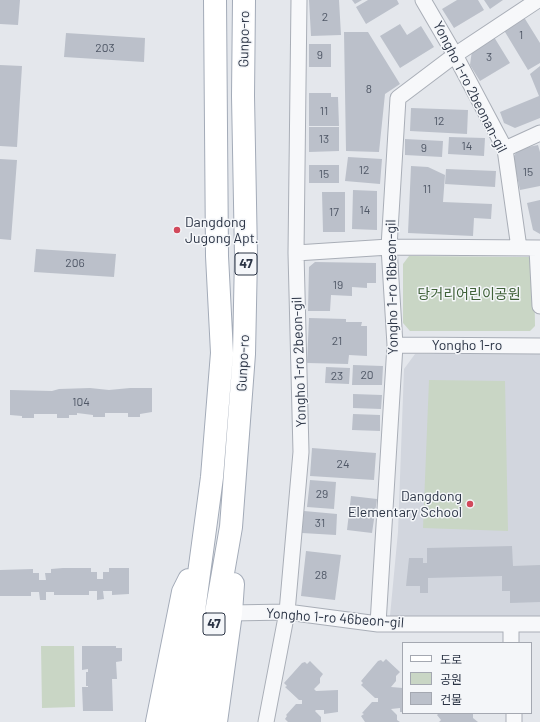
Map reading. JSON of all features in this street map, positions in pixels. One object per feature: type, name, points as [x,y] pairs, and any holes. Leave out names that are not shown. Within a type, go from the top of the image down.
[{"type":"main road","name":"Gunpo-ro","points":[[179,722],[212,477],[222,353],[217,256],[215,0]]},
{"type":"main road","name":"Gunpo-ro","points":[[197,722],[231,527],[244,354],[246,256],[243,96],[244,0]]},
{"type":"main road","points":[[216,722],[231,613],[234,564],[231,527]]},
{"type":"main road","name":"47","points":[[157,722],[183,592],[202,558]]},
{"type":"street","name":"Yongho 1-ro 2beon-gil","points":[[266,722],[287,612],[301,452],[296,253],[299,0]]},
{"type":"street","name":"Yongho 1-ro 2beonan-gil","points":[[423,0],[455,55],[505,150],[519,248]]},
{"type":"street","name":"Yongho 1-ro 16beon-gil","points":[[378,624],[395,345],[389,247],[398,98],[455,55],[538,0]]},
{"type":"street","points":[[505,150],[540,134]]},
{"type":"street","points":[[296,253],[389,247],[538,249],[540,306]]},
{"type":"street","name":"Yongho 1-ro","points":[[395,345],[540,346]]},
{"type":"street","name":"Yongho 1-ro 46beon-gil","points":[[231,613],[287,612],[378,624],[540,624]]},
{"type":"street","points":[[511,624],[511,642]]},
{"type":"shaded area","name":"Dangdong Elementary School","points":[[540,353],[540,616],[519,618],[390,616],[398,532],[404,369],[415,354]]},
{"type":"green space","name":"당거리어린이공원","points":[[409,256],[529,257],[534,261],[535,326],[530,331],[410,331],[403,323],[403,264]]},
{"type":"green space","points":[[429,380],[505,381],[508,531],[423,528]]},
{"type":"green space","points":[[41,646],[74,646],[75,707],[42,708]]},
{"type":"building","points":[[0,0],[20,0],[18,25],[0,24]]},
{"type":"building","points":[[309,0],[339,0],[341,35],[311,36]]},
{"type":"building","points":[[352,0],[362,0],[355,4]]},
{"type":"building","points":[[368,0],[397,0],[399,4],[366,24],[356,7]]},
{"type":"building","points":[[457,0],[478,0],[484,10],[454,28],[442,9]]},
{"type":"building","points":[[484,0],[503,0],[490,9]]},
{"type":"building","points":[[522,14],[540,43],[540,63],[528,70],[502,27]]},
{"type":"building","points":[[400,24],[407,35],[421,26],[434,47],[400,68],[380,36]]},
{"type":"building","points":[[344,32],[368,32],[400,84],[385,94],[379,152],[346,151]]},
{"type":"building","points":[[66,33],[145,38],[144,62],[64,57]]},
{"type":"building","points":[[494,37],[510,63],[480,81],[470,65],[472,50]]},
{"type":"building","points":[[309,44],[331,44],[331,67],[309,67]]},
{"type":"building","points":[[0,65],[22,66],[17,147],[0,146]]},
{"type":"building","points":[[540,66],[540,118],[515,128],[504,123],[500,112],[539,96],[530,74]]},
{"type":"building","points":[[309,93],[331,93],[331,97],[338,97],[339,126],[309,126]]},
{"type":"building","points":[[411,108],[468,110],[467,134],[410,131]]},
{"type":"building","points":[[309,127],[339,127],[339,151],[309,152]]},
{"type":"building","points":[[449,137],[485,138],[484,156],[448,154]]},
{"type":"building","points":[[405,139],[443,141],[442,157],[405,155]]},
{"type":"building","points":[[538,145],[540,152],[540,186],[520,190],[513,158],[518,149]]},
{"type":"building","points":[[348,157],[382,159],[380,184],[345,181]]},
{"type":"building","points":[[0,159],[17,160],[11,240],[0,239]]},
{"type":"building","points":[[309,165],[339,165],[339,183],[309,183]]},
{"type":"building","points":[[411,166],[428,167],[445,175],[443,202],[492,204],[491,219],[474,218],[473,236],[408,233]]},
{"type":"building","points":[[446,169],[496,171],[495,187],[445,184]]},
{"type":"building","points":[[353,190],[377,191],[377,230],[352,229]]},
{"type":"building","points":[[322,192],[345,192],[345,232],[323,232]]},
{"type":"building","points":[[540,200],[540,234],[533,230],[527,203]]},
{"type":"building","points":[[36,249],[116,254],[114,277],[34,272]]},
{"type":"building","points":[[315,262],[376,263],[376,283],[367,283],[367,288],[352,287],[352,296],[331,295],[330,311],[308,311],[309,267]]},
{"type":"building","points":[[309,318],[346,319],[346,322],[362,322],[361,326],[367,326],[367,356],[349,355],[348,364],[307,363]]},
{"type":"building","points":[[353,365],[383,366],[382,385],[352,385]]},
{"type":"building","points":[[326,367],[350,368],[349,384],[325,383]]},
{"type":"building","points":[[90,388],[109,390],[152,388],[152,412],[140,414],[140,417],[128,417],[128,413],[105,413],[105,417],[93,417],[93,415],[77,413],[77,415],[69,415],[69,418],[57,418],[57,414],[34,414],[34,418],[22,418],[22,416],[10,415],[10,390],[52,391],[59,389]]},
{"type":"building","points":[[353,394],[382,395],[381,409],[353,408]]},
{"type":"building","points":[[353,414],[380,415],[380,431],[352,430]]},
{"type":"building","points":[[312,448],[376,453],[374,480],[310,476]]},
{"type":"building","points":[[310,480],[336,482],[334,509],[307,507]]},
{"type":"building","points":[[351,496],[377,499],[372,533],[347,530]]},
{"type":"building","points":[[304,511],[337,514],[336,535],[302,533]]},
{"type":"building","points":[[512,546],[513,566],[540,565],[540,602],[510,603],[510,591],[502,591],[502,576],[428,578],[428,593],[420,593],[420,586],[406,586],[409,558],[423,558],[423,563],[427,563],[427,548]]},
{"type":"building","points":[[306,551],[341,555],[335,600],[301,596]]},
{"type":"building","points":[[91,568],[91,572],[97,572],[97,579],[103,579],[103,572],[109,572],[109,568],[129,568],[129,594],[112,595],[112,591],[103,591],[104,599],[97,600],[97,591],[89,591],[89,595],[54,595],[54,592],[46,592],[46,600],[40,600],[39,592],[31,592],[31,596],[0,596],[0,570],[33,569],[33,573],[39,573],[39,580],[46,580],[45,573],[51,573],[51,569]]},
{"type":"building","points":[[82,646],[116,646],[116,648],[122,648],[122,661],[116,662],[117,679],[112,679],[113,711],[83,711],[82,687],[88,687],[86,686],[86,672],[88,672],[88,669],[82,670]]},
{"type":"building","points":[[386,659],[400,672],[396,676],[396,681],[391,687],[402,688],[402,712],[400,712],[400,708],[391,709],[397,715],[397,720],[400,722],[365,722],[361,716],[364,714],[362,713],[372,702],[378,702],[378,698],[375,698],[361,685],[363,683],[361,681],[378,661],[381,660],[383,662]]},
{"type":"building","points":[[310,661],[323,674],[320,678],[320,683],[314,689],[316,691],[338,690],[338,712],[324,714],[324,710],[316,710],[315,711],[321,717],[321,722],[288,722],[285,719],[287,716],[286,715],[296,704],[302,704],[302,700],[299,700],[285,687],[287,686],[284,683],[302,663],[305,662],[307,664]]},
{"type":"building","points":[[473,714],[473,718],[478,722],[439,722],[441,720],[437,715]]},
{"type":"place","name":"Dangdong Jugong Apt.","points":[[177,230]]},
{"type":"place","name":"Dangdong Elementary School","points":[[470,504]]}]
